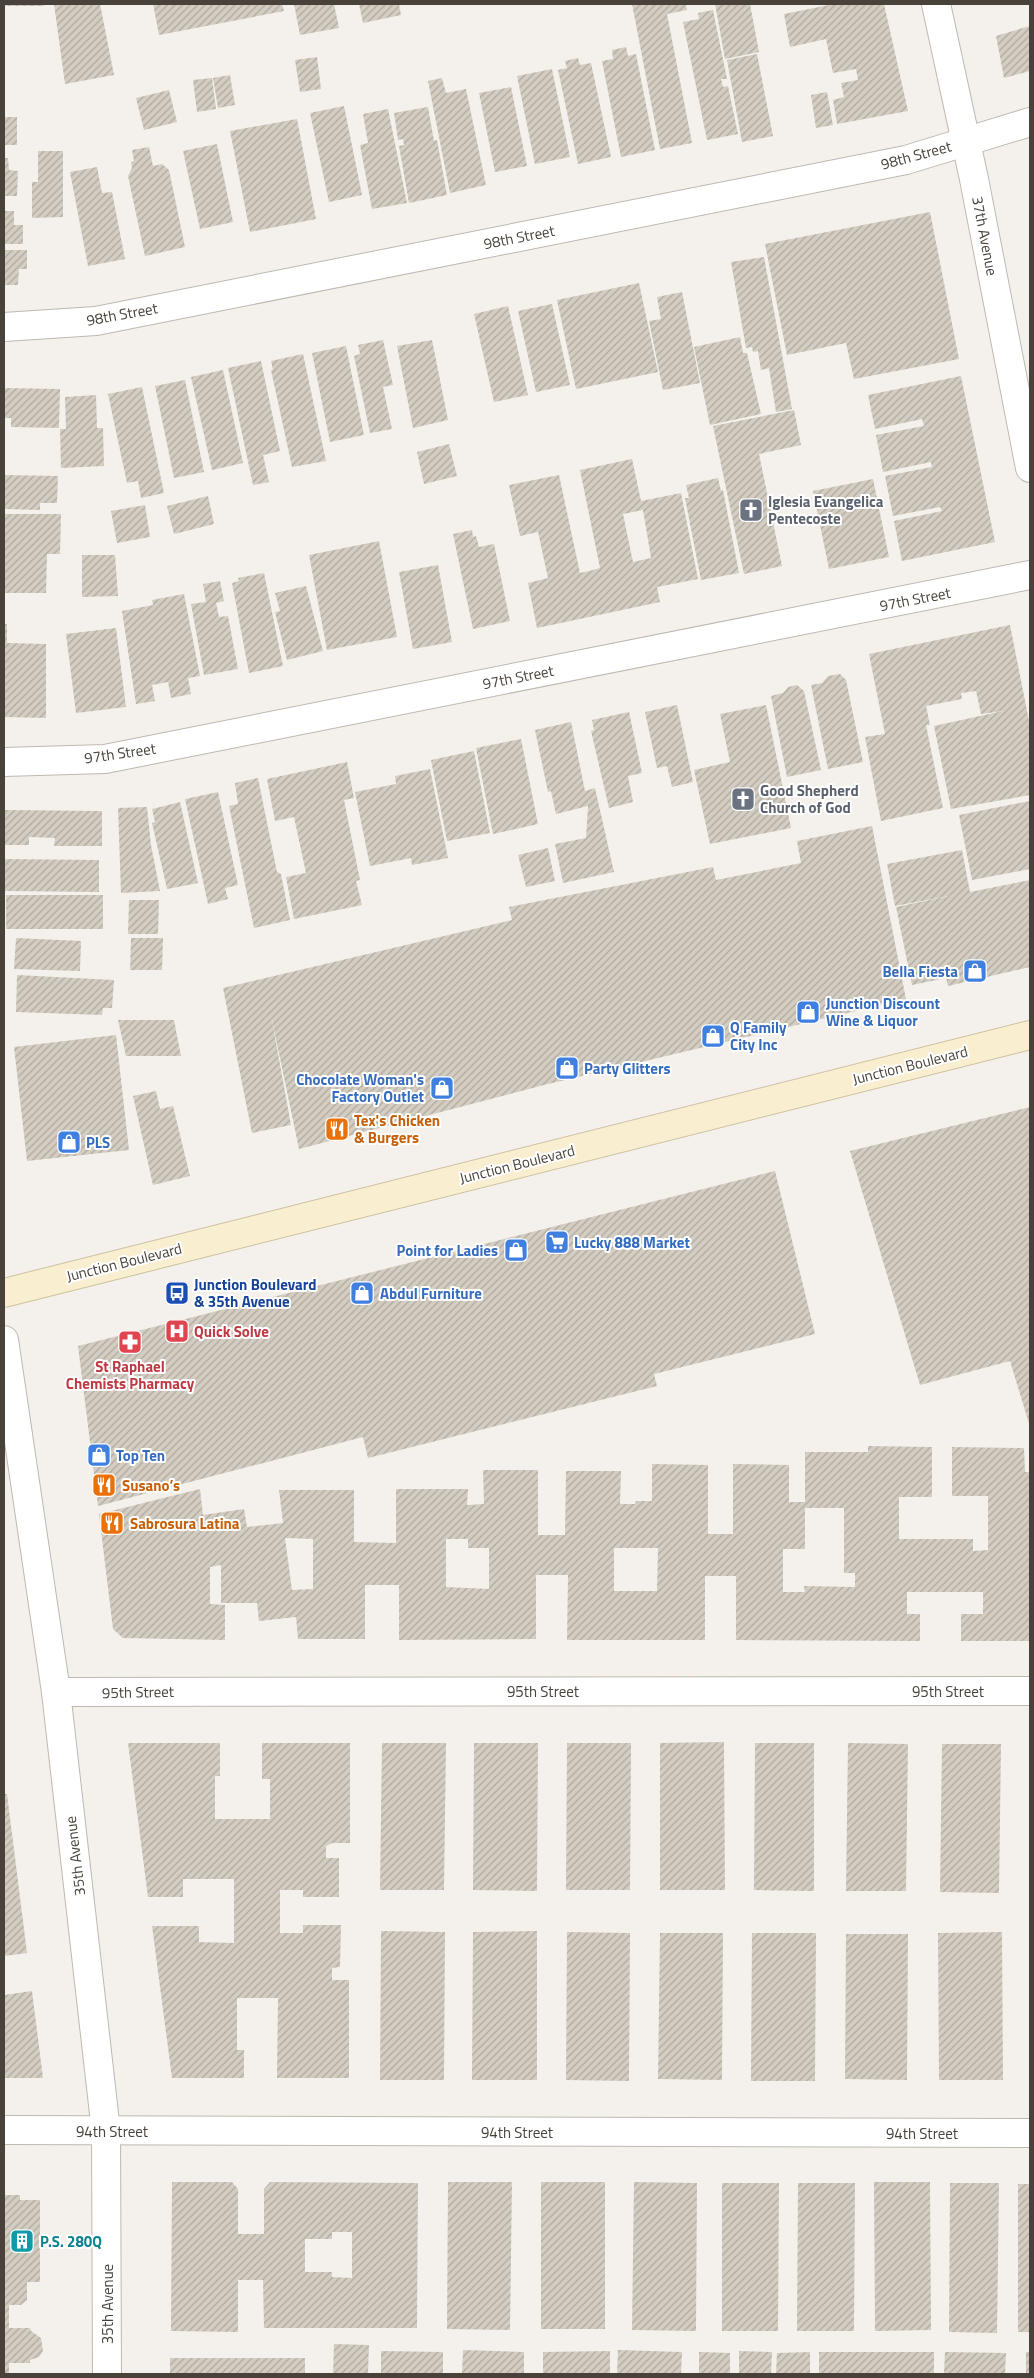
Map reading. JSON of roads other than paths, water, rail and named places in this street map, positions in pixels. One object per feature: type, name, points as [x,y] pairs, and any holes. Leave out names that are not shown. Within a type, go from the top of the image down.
[{"type":"main road","name":"Junction Boulevard","points":[[4,1293],[1030,1034]]},
{"type":"street","name":"37th Avenue","points":[[936,4],[966,142],[1030,468]]},
{"type":"street","name":"98th Street","points":[[4,327],[96,321],[906,160],[1030,122]]},
{"type":"street","name":"97th Street","points":[[4,762],[105,759],[1030,575]]},
{"type":"street","name":"35th Avenue","points":[[4,1340],[56,1692],[106,2131],[107,2374]]},
{"type":"street","name":"95th Street","points":[[56,1692],[1030,1691]]},
{"type":"street","name":"94th Street","points":[[4,2130],[1030,2133]]},
{"type":"place","name":"Iglesia Evangelica Pentecoste","points":[[751,510]]},
{"type":"place","name":"Good Shepherd Church of God","points":[[743,799]]},
{"type":"place","name":"Bella Fiesta","points":[[975,971]]},
{"type":"place","name":"Junction Discount Wine & Liquor","points":[[808,1012]]},
{"type":"place","name":"Q Family City Inc","points":[[713,1036]]},
{"type":"place","name":"Party Glitters","points":[[567,1068]]},
{"type":"place","name":"Chocolate Woman's Factory Outlet","points":[[442,1088]]},
{"type":"place","name":"Tex's Chicken & Burgers","points":[[337,1129]]},
{"type":"place","name":"PLS","points":[[69,1142]]},
{"type":"place","name":"Lucky 888 Market","points":[[557,1242]]},
{"type":"place","name":"Point for Ladies","points":[[516,1250]]},
{"type":"place","name":"Junction Boulevard & 35th Avenue","points":[[177,1293]]},
{"type":"place","name":"Abdul Furniture","points":[[362,1293]]},
{"type":"place","name":"Quick Solve","points":[[177,1331]]},
{"type":"place","name":"St Raphael Chemists Pharmacy","points":[[130,1342]]},
{"type":"place","name":"Top Ten","points":[[99,1455]]},
{"type":"place","name":"Susano’s","points":[[104,1485]]},
{"type":"place","name":"Sabrosura Latina","points":[[112,1523]]},
{"type":"place","name":"P.S. 280Q","points":[[22,2241]]}]
